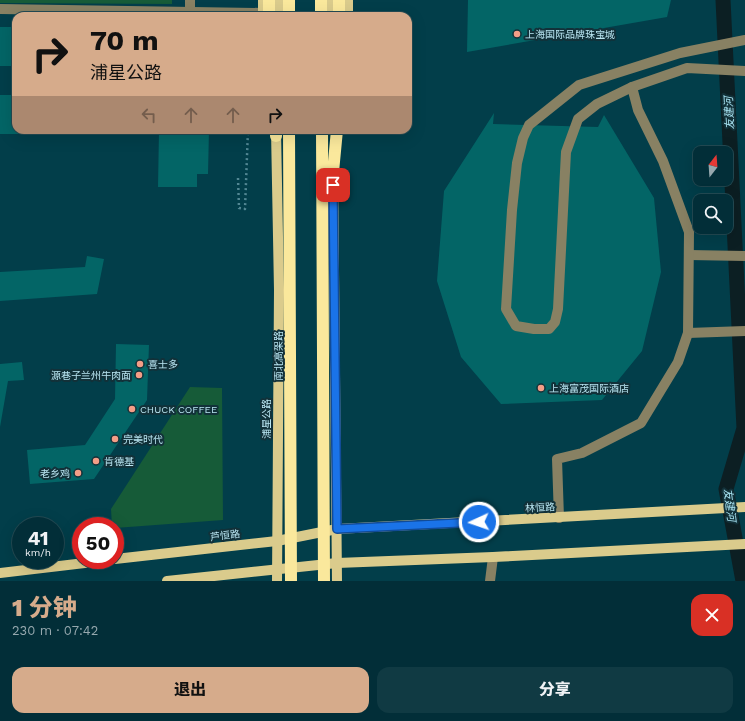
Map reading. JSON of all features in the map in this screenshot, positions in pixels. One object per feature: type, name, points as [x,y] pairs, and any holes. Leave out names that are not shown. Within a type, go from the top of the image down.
[{"type":"highway","points":[[266,12],[270,0]]},
{"type":"highway","points":[[289,0],[289,12]]},
{"type":"highway","points":[[321,0],[321,12]]},
{"type":"highway","points":[[339,0],[339,12]]},
{"type":"highway","name":"南北高架路","points":[[289,134],[291,581]]},
{"type":"highway","points":[[322,134],[324,581]]},
{"type":"highway","points":[[333,172],[337,134]]},
{"type":"main road","points":[[263,0],[265,12]]},
{"type":"main road","points":[[280,0],[280,12]]},
{"type":"main road","points":[[331,0],[331,12]]},
{"type":"main road","points":[[348,0],[348,12]]},
{"type":"main road","name":"浦星公路","points":[[276,134],[279,290],[277,581]]},
{"type":"main road","points":[[332,134],[337,581]]},
{"type":"main road","points":[[333,172],[341,134]]},
{"type":"main road","name":"林恒路","points":[[337,529],[745,507]]},
{"type":"main road","name":"芦恒路","points":[[124,558],[277,541],[337,529]]},
{"type":"main road","points":[[167,581],[337,562],[493,557],[745,544]]},
{"type":"main road","points":[[0,573],[72,564]]},
{"type":"lane","points":[[0,9],[190,12],[190,0]]},
{"type":"lane","points":[[741,41],[680,53],[579,85],[528,125],[522,138],[517,163],[512,210],[506,309],[516,326],[534,329],[549,329],[555,322],[558,310],[559,295],[566,152],[578,119],[597,104],[632,87],[687,68],[742,71]]},
{"type":"lane","points":[[558,518],[558,459],[582,453],[641,423],[678,362],[688,333],[689,232],[663,161],[638,110],[632,87]]},
{"type":"lane","points":[[689,255],[745,256]]},
{"type":"lane","points":[[688,333],[745,331]]},
{"type":"lane","points":[[490,581],[493,557]]},
{"type":"path","points":[[238,178],[239,208],[245,209],[248,134]]},
{"type":"green space","points":[[0,0],[172,0],[172,4],[0,3]]},
{"type":"green space","points":[[190,387],[222,388],[223,520],[124,527],[124,517],[111,517],[111,509]]},
{"type":"building","name":"上海国际品牌珠宝城","points":[[468,0],[671,0],[667,17],[467,52]]},
{"type":"building","points":[[0,27],[12,27],[12,66],[0,66]]},
{"type":"building","points":[[0,95],[12,95],[12,134],[0,134]]},
{"type":"building","points":[[494,113],[493,124],[598,127],[604,115],[654,198],[661,272],[642,351],[602,400],[501,404],[461,357],[437,281],[444,191]]},
{"type":"building","points":[[159,134],[209,134],[208,174],[197,174],[197,187],[158,187]]},
{"type":"building","points":[[87,256],[104,259],[97,294],[0,301],[0,272],[85,267]]},
{"type":"building","points":[[116,344],[149,345],[147,400],[94,479],[30,484],[27,450],[85,445],[115,399]]},
{"type":"building","points":[[22,362],[24,380],[8,381],[0,427],[0,364]]},
{"type":"waterway","name":"友建河","points":[[723,0],[744,428],[726,489],[743,581]]},
{"type":"place","name":"上海国际品牌珠宝城","points":[[517,34]]},
{"type":"place","name":"喜士多","points":[[140,364]]},
{"type":"place","name":"源巷子兰州牛肉面","points":[[139,375]]},
{"type":"place","name":"上海富茂国际酒店","points":[[541,388]]},
{"type":"place","name":"CHUCK COFFEE","points":[[132,409]]},
{"type":"place","name":"完美时代","points":[[115,439]]},
{"type":"place","name":"肯德基","points":[[96,461]]},
{"type":"place","name":"老乡鸡","points":[[78,473]]},
{"type":"route","points":[[333,185],[337,529],[479,522]]}]
